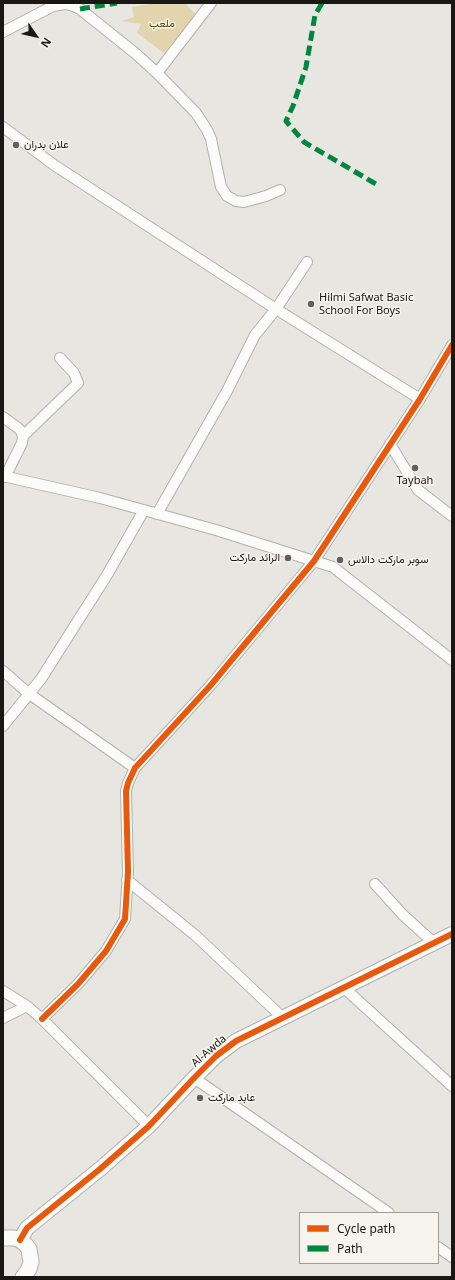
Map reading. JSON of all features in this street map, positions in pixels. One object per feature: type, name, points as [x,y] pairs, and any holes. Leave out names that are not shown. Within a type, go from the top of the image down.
[{"type":"main road","points":[[3,1238],[14,1238],[20,1240],[29,1249],[31,1262],[23,1277]]},
{"type":"street","points":[[158,73],[211,3]]},
{"type":"street","points":[[3,32],[50,7],[59,4],[71,5],[80,9],[112,33],[158,73],[196,113],[207,130],[213,146],[221,187],[227,196],[236,201],[244,202],[266,196],[280,190]]},
{"type":"street","points":[[3,127],[54,165],[276,309],[420,399]]},
{"type":"street","points":[[157,514],[227,391],[255,335],[276,309],[307,262]]},
{"type":"street","points":[[42,1019],[78,984],[106,951],[125,919],[127,880],[126,796],[128,783],[135,768],[210,686],[314,561],[420,399],[452,345]]},
{"type":"street","points":[[23,436],[78,383],[74,373],[60,358]]},
{"type":"street","points":[[3,417],[18,428],[23,436],[22,443],[4,477],[100,498],[144,510],[216,530],[333,567],[452,660]]},
{"type":"street","points":[[390,444],[418,490],[452,516]]},
{"type":"street","points":[[3,726],[28,693],[41,679],[107,575],[144,510]]},
{"type":"street","points":[[3,671],[28,693],[135,768]]},
{"type":"street","points":[[127,880],[195,935],[282,1017]]},
{"type":"street","points":[[375,884],[403,915],[434,943]]},
{"type":"street","name":"Al-Awda","points":[[20,1240],[27,1228],[100,1169],[149,1126],[216,1056],[236,1041],[452,934]]},
{"type":"street","points":[[343,987],[452,1086]]},
{"type":"street","points":[[3,991],[27,1006],[42,1019],[149,1126]]},
{"type":"street","points":[[3,1018],[27,1006]]},
{"type":"street","points":[[194,1078],[388,1212]]},
{"type":"street","points":[[439,1248],[452,1257]]},
{"type":"green space","name":"ملعب","points":[[157,3],[185,3],[196,15],[164,53],[137,33],[141,24],[121,21],[134,17],[132,7]]},
{"type":"marked path","points":[[80,9],[117,3]]},
{"type":"marked path","points":[[322,3],[315,15],[306,67],[293,106],[286,121],[304,142],[376,184]]},
{"type":"cycle path","points":[[42,1019],[78,984],[106,951],[125,919],[128,872],[126,791],[135,768],[210,686],[314,561],[420,399],[452,345]]},
{"type":"cycle path","points":[[20,1240],[27,1228],[100,1169],[149,1126],[216,1056],[236,1041],[452,934]]},
{"type":"place","name":"علان بدران","points":[[16,145]]},
{"type":"place","name":"Hilmi Safwat Basic School For Boys","points":[[311,304]]},
{"type":"place","name":"Taybah","points":[[415,468]]},
{"type":"place","name":"الرائد ماركت","points":[[288,558]]},
{"type":"place","name":"سوبر ماركت دالاس","points":[[340,560]]},
{"type":"place","name":"عابد ماركت","points":[[200,1098]]}]
